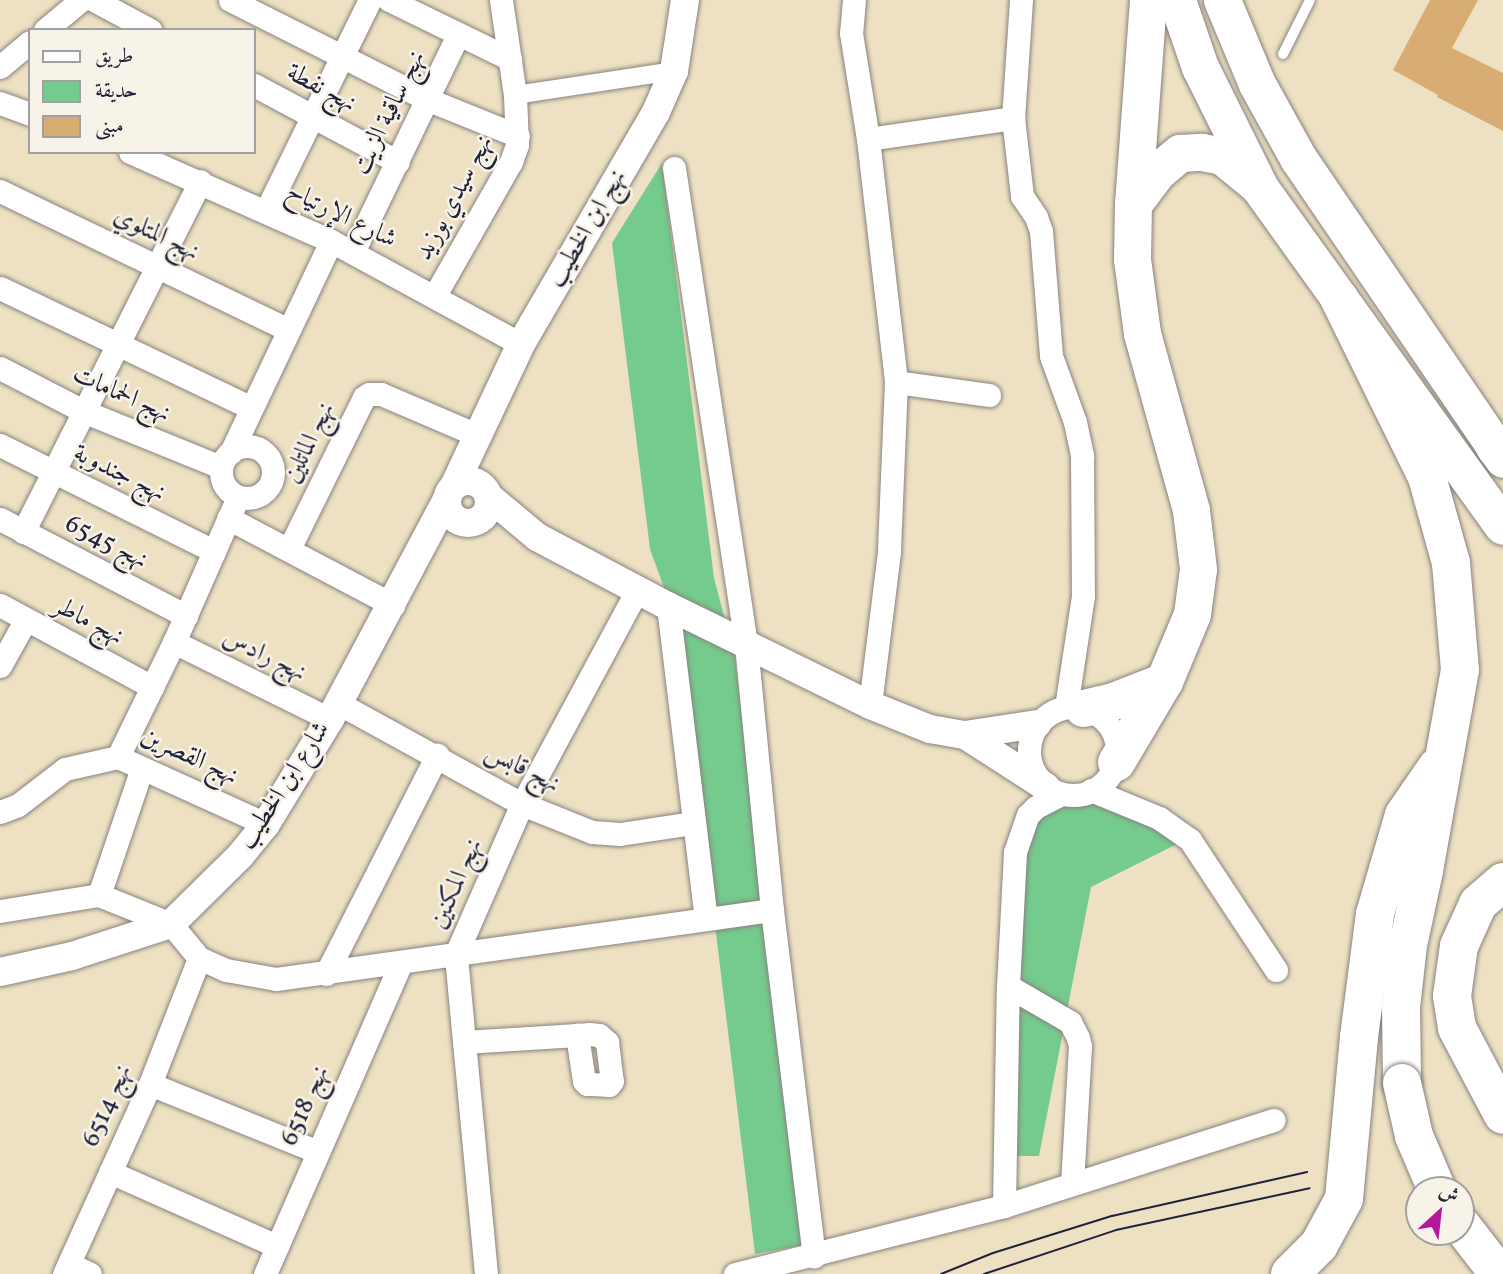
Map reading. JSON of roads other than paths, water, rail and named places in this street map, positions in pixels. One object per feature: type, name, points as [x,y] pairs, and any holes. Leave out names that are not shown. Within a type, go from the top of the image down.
[{"type":"highway","points":[[1116,762],[1164,681],[1192,614],[1198,569],[1191,510],[1142,333],[1132,259],[1133,204],[1148,0]]},
{"type":"highway","points":[[1177,0],[1200,67],[1261,188],[1503,526]]},
{"type":"highway","points":[[1222,0],[1257,84],[1298,158],[1500,454]]},
{"type":"highway","points":[[1133,204],[1157,172],[1180,153],[1202,152],[1222,156],[1261,188]]},
{"type":"highway","points":[[1339,298],[1427,477],[1451,563],[1460,670],[1408,945],[1401,1007],[1402,1083],[1414,1136],[1431,1176]]},
{"type":"highway","points":[[1075,708],[1113,701],[1164,681]]},
{"type":"highway","points":[[1290,1274],[1319,1245],[1344,1199],[1359,1037],[1375,914],[1404,815],[1443,759]]},
{"type":"highway","points":[[1503,882],[1478,904],[1459,946],[1452,996],[1457,1028],[1503,1115]]},
{"type":"highway","points":[[1475,1243],[1499,1274]]},
{"type":"street","points":[[47,28],[81,0]]},
{"type":"street","points":[[94,0],[145,28]]},
{"type":"street","points":[[230,0],[429,100],[518,136]]},
{"type":"street","points":[[266,211],[370,0]]},
{"type":"street","points":[[389,0],[510,59]]},
{"type":"street","name":"نهج سيدي بوزيد","points":[[435,295],[512,162],[518,136],[515,95],[501,0]]},
{"type":"street","name":"نهج ابن الخطيب","points":[[422,548],[521,344],[656,112],[674,71],[685,0]]},
{"type":"street","points":[[853,0],[850,33],[868,139],[896,382],[889,552],[870,705]]},
{"type":"street","points":[[1021,0],[1013,118],[1021,196],[1036,217],[1041,231],[1051,356],[1075,422],[1082,456],[1083,596],[1075,708]]},
{"type":"street","name":"نهج ساقية الزيت","points":[[353,252],[429,100],[458,35]]},
{"type":"street","points":[[0,67],[28,44]]},
{"type":"street","points":[[515,95],[674,71]]},
{"type":"street","name":"نهج نفطة","points":[[256,86],[398,162]]},
{"type":"street","points":[[0,103],[28,113]]},
{"type":"street","points":[[868,139],[1013,118]]},
{"type":"street","name":"شارع الإرتياح","points":[[135,154],[331,241],[521,344]]},
{"type":"street","points":[[674,168],[746,645],[772,910],[814,1256]]},
{"type":"street","points":[[23,531],[115,344],[200,181]]},
{"type":"street","name":"نهج المتلوي","points":[[0,191],[288,330]]},
{"type":"street","points":[[331,241],[226,459],[226,488],[233,507],[289,549],[393,605]]},
{"type":"street","points":[[0,288],[250,407]]},
{"type":"street","name":"نهج الحمامات","points":[[0,368],[83,411],[226,459]]},
{"type":"street","points":[[896,382],[989,395]]},
{"type":"street","name":"نهج الماتلين","points":[[289,549],[364,397],[369,394],[381,394],[474,443]]},
{"type":"street","points":[[422,548],[487,512],[486,492],[474,443]]},
{"type":"street","name":"نهج جندوبة","points":[[0,445],[214,551]]},
{"type":"street","points":[[152,687],[233,507],[264,493],[273,478],[270,460],[257,448],[239,447],[226,459]]},
{"type":"street","points":[[537,537],[470,523],[451,516],[450,493],[469,481],[486,492],[537,537],[746,645],[870,705],[930,729],[965,735],[1037,724]]},
{"type":"street","name":"نهج 6545","points":[[0,519],[186,616]]},
{"type":"street","name":"شارع ابن الخطيب","points":[[0,972],[72,956],[171,924],[240,856],[266,824],[334,711],[422,548]]},
{"type":"street","name":"نهج المكنين","points":[[486,1274],[456,954],[522,804],[638,589]]},
{"type":"street","name":"نهج ماطر","points":[[0,605],[25,621],[152,687]]},
{"type":"street","points":[[668,606],[706,919]]},
{"type":"street","points":[[0,666],[25,621]]},
{"type":"street","name":"نهج رادس","points":[[174,642],[334,711]]},
{"type":"street","name":"نهج القصرين","points":[[152,687],[118,757],[266,824]]},
{"type":"street","points":[[965,735],[1054,790],[1079,795],[1108,777],[1116,762],[1116,744],[1111,728],[1099,715],[1075,708],[1050,713],[1037,724],[1030,740],[1029,757],[1035,774],[1054,790]]},
{"type":"street","name":"نهج قابس","points":[[334,711],[437,755],[522,804],[600,834],[620,834],[693,823]]},
{"type":"street","points":[[326,974],[437,755]]},
{"type":"street","points":[[0,812],[18,805],[65,769],[118,757]]},
{"type":"street","points":[[99,895],[142,768]]},
{"type":"street","points":[[1004,1206],[1008,986],[1015,852],[1023,824],[1054,790]]},
{"type":"street","points":[[1091,790],[1159,818],[1190,840],[1276,970]]},
{"type":"street","points":[[0,911],[99,895],[171,924],[199,958],[226,970],[276,979],[772,910]]},
{"type":"street","name":"نهج 6514","points":[[66,1269],[150,1084],[199,958]]},
{"type":"street","name":"نهج 6518","points":[[265,1274],[401,962]]},
{"type":"street","points":[[1008,986],[1070,1022],[1078,1038],[1080,1046],[1072,1183]]},
{"type":"street","points":[[464,1042],[577,1035]]},
{"type":"street","points":[[150,1084],[316,1152]]},
{"type":"street","points":[[735,1274],[1004,1206],[1274,1120]]},
{"type":"street","points":[[110,1172],[277,1246]]},
{"type":"street","points":[[66,1269],[90,1274]]},
{"type":"lane","points":[[1283,54],[1310,0]]},
{"type":"tram line","points":[[941,1274],[993,1253],[1112,1216],[1307,1172]]},
{"type":"tram line","points":[[984,1274],[1116,1230],[1310,1188]]}]
